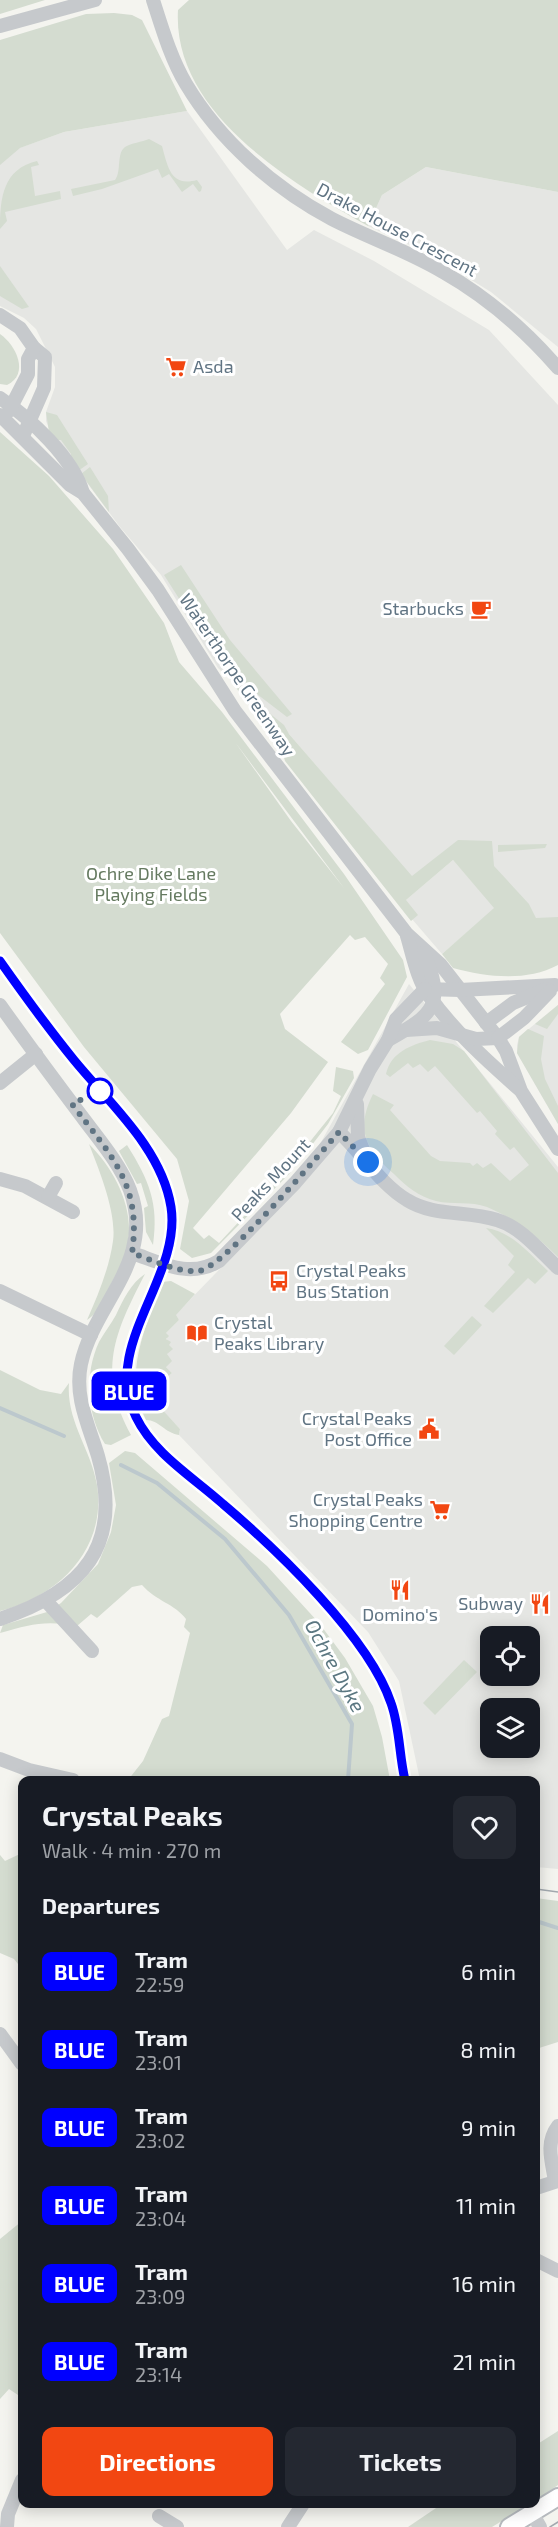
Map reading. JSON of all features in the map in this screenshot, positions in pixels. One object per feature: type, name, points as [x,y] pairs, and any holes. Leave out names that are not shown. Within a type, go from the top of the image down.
[{"type":"main road","points":[[509,2527],[536,2520],[558,2497]]},
{"type":"street","points":[[0,26],[94,0]]},
{"type":"street","name":"Drake House Crescent","points":[[153,0],[177,67],[187,86],[216,125],[240,152],[310,206],[333,219],[417,257],[470,288],[514,323],[558,368]]},
{"type":"street","points":[[0,315],[23,331],[34,348],[45,357],[44,388],[23,436]]},
{"type":"street","points":[[3,418],[6,402],[28,374],[28,359],[34,348]]},
{"type":"street","name":"Waterthorpe Greenway","points":[[6,402],[51,442],[79,479],[83,493],[158,590],[235,711],[406,934],[441,965],[498,1038],[506,1051],[521,1091],[558,1149]]},
{"type":"street","name":"Waterthorpe Greenway","points":[[3,418],[70,486],[83,493]]},
{"type":"street","name":"Waterthorpe Greenway","points":[[406,934],[432,994],[462,1035],[521,1091]]},
{"type":"street","points":[[422,948],[432,994]]},
{"type":"street","points":[[405,1030],[437,1028],[484,1040],[498,1038],[524,1018],[557,984]]},
{"type":"street","points":[[388,1040],[405,1030],[432,994],[557,984]]},
{"type":"street","points":[[505,1077],[484,1040],[486,1023],[513,1003],[557,984]]},
{"type":"street","name":"Peaks Mount","points":[[132,1253],[187,1270],[207,1268],[219,1261],[295,1183],[339,1132],[388,1040],[396,1019],[432,994]]},
{"type":"street","points":[[0,1005],[108,1152],[130,1191],[136,1218],[132,1253],[123,1280],[91,1335],[81,1365],[80,1399],[103,1478],[107,1502],[104,1527],[91,1560],[67,1587],[46,1601],[0,1619]]},
{"type":"street","points":[[0,1083],[36,1054]]},
{"type":"street","points":[[358,1094],[358,1137],[368,1162]]},
{"type":"street","points":[[339,1132],[408,1201],[441,1212],[497,1220],[518,1232],[558,1268]]},
{"type":"street","points":[[0,1179],[25,1186],[73,1212]]},
{"type":"street","points":[[48,1197],[56,1183]]},
{"type":"street","points":[[0,1291],[91,1335]]},
{"type":"street","points":[[46,1601],[92,1651]]},
{"type":"street","points":[[0,1760],[55,1776]]},
{"type":"street","points":[[0,2034],[18,2059]]},
{"type":"street","points":[[540,2187],[557,2181],[549,2147],[558,2126]]},
{"type":"street","points":[[540,2265],[558,2271]]},
{"type":"street","points":[[4,2524],[18,2488]]},
{"type":"street","points":[[288,2527],[300,2508]]},
{"type":"street","points":[[159,2516],[177,2527]]},
{"type":"shaded area","points":[[187,111],[287,250],[314,230],[374,261],[489,330],[558,405],[558,949],[463,845],[417,883],[289,734],[218,668],[161,575],[120,527],[52,436],[46,421],[46,412],[55,387],[55,367],[36,329],[24,318],[0,306],[0,155],[64,132]]},
{"type":"shaded area","points":[[426,167],[558,192],[558,347],[491,292],[429,254],[368,226],[382,195]]},
{"type":"shaded area","points":[[453,860],[495,908],[442,954],[400,905]]},
{"type":"shaded area","points":[[409,984],[558,1167],[558,1869],[540,1867],[540,1776],[419,1776],[399,1681],[368,1632],[179,1435],[180,1429],[147,1394],[172,1373],[166,1367],[168,1345],[166,1333],[179,1320],[175,1315],[291,1196]]},
{"type":"shaded area","points":[[558,1005],[558,1124],[517,1053],[517,1045],[519,1037]]},
{"type":"green space","points":[[0,0],[45,0],[0,14]]},
{"type":"green space","points":[[189,0],[558,0],[558,192],[426,167],[382,195],[368,226],[337,209],[272,166],[215,112],[194,81],[181,47],[178,10]]},
{"type":"green space","points":[[86,14],[132,15],[142,20],[187,111],[64,132],[20,148],[0,165],[0,40]]},
{"type":"green space","points":[[149,139],[162,146],[169,168],[176,178],[181,181],[197,180],[202,187],[201,191],[199,192],[193,184],[182,192],[169,174],[162,178],[158,169],[102,189],[73,196],[71,189],[115,180],[122,150],[127,146]]},
{"type":"green space","points":[[37,161],[39,165],[31,167],[35,196],[60,191],[61,199],[5,212],[7,221],[0,229],[1,206],[10,178],[26,165]]},
{"type":"green space","points":[[0,266],[29,307],[22,309],[0,296]]},
{"type":"green space","points":[[0,334],[11,345],[19,367],[14,380],[7,385],[0,384]]},
{"type":"green space","points":[[46,412],[57,415],[88,464],[78,471],[71,461],[71,454],[61,440],[55,440],[49,432]]},
{"type":"green space","name":"Ochre Dike Lane Playing Fields","points":[[0,432],[49,476],[113,549],[164,623],[179,662],[222,712],[344,874],[403,960],[407,977],[368,1050],[358,1054],[341,1042],[385,984],[380,978],[388,964],[365,937],[355,940],[350,935],[280,1014],[285,1029],[328,1062],[291,1113],[193,1228],[204,1239],[209,1235],[219,1243],[288,1169],[291,1172],[211,1253],[192,1258],[180,1249],[189,1201],[177,1159],[84,1047],[0,933]],"holes":[[[235,742],[344,888],[291,821]]]},
{"type":"green space","points":[[90,467],[108,496],[109,512],[81,474]]},
{"type":"green space","points":[[181,565],[230,640],[292,714],[287,717],[224,669],[164,575]]},
{"type":"green space","points":[[234,684],[284,725],[289,734],[412,876],[458,840],[492,841],[494,866],[529,904],[536,918],[558,917],[558,965],[520,976],[479,974],[453,968],[442,954],[494,908],[453,860],[406,900],[418,915],[411,921],[285,761],[276,739]]},
{"type":"green space","points":[[547,844],[545,848],[498,852],[498,845]]},
{"type":"green space","points":[[558,1005],[558,1014],[547,1029],[535,1024]]},
{"type":"green space","points":[[528,1029],[544,1036],[541,1059],[545,1079],[558,1106],[558,1124],[517,1053],[519,1037]]},
{"type":"green space","points":[[430,1040],[453,1044],[464,1051],[558,1173],[558,1257],[525,1228],[487,1207],[436,1201],[418,1194],[384,1165],[370,1147],[364,1129],[373,1094],[394,1105],[390,1110],[431,1156],[440,1161],[470,1163],[473,1166],[477,1163],[483,1168],[491,1163],[510,1181],[529,1165],[514,1147],[510,1150],[495,1134],[497,1131],[480,1111],[477,1113],[435,1066],[428,1072],[420,1064],[413,1068],[408,1063],[390,1077],[386,1074],[392,1060],[397,1055],[409,1047]]},
{"type":"green space","points":[[336,1067],[353,1071],[354,1078],[328,1124],[295,1167],[292,1164],[333,1113],[341,1096],[333,1091]]},
{"type":"green space","points":[[89,1144],[115,1178],[126,1205],[129,1234],[125,1257],[99,1308],[87,1320],[106,1272],[114,1230],[110,1205]]},
{"type":"green space","points":[[127,1145],[141,1169],[150,1192],[155,1217],[153,1245],[146,1232],[144,1208],[148,1206],[141,1183],[137,1184],[119,1151]]},
{"type":"green space","points":[[486,1228],[512,1238],[548,1271],[535,1284],[528,1278],[493,1313],[484,1306],[515,1272],[508,1265],[514,1256]]},
{"type":"green space","points":[[145,1274],[118,1334],[112,1372],[114,1391],[131,1435],[111,1445],[105,1444],[91,1407],[90,1381],[94,1354],[128,1292]]},
{"type":"green space","points":[[171,1281],[195,1294],[176,1315],[179,1320],[166,1333],[169,1336],[166,1339],[171,1342],[169,1345],[173,1349],[167,1354],[172,1361],[166,1367],[172,1373],[148,1394],[180,1429],[179,1435],[155,1422],[146,1420],[139,1403],[136,1385],[136,1368],[144,1333],[162,1282]]},
{"type":"green space","points":[[472,1316],[482,1325],[454,1355],[444,1346]]},
{"type":"green space","points":[[0,1370],[40,1390],[61,1394],[69,1383],[71,1410],[94,1472],[98,1508],[94,1530],[86,1549],[74,1567],[59,1582],[41,1594],[0,1611]]},
{"type":"green space","points":[[125,1451],[135,1453],[267,1566],[319,1623],[345,1658],[373,1706],[389,1776],[131,1776],[143,1761],[162,1719],[169,1716],[190,1633],[184,1627],[186,1619],[182,1614],[142,1585],[132,1587],[97,1618],[91,1614],[77,1626],[56,1623],[38,1624],[0,1633],[3,1625],[47,1612],[61,1603],[98,1564],[111,1532],[116,1505],[109,1463]]},
{"type":"green space","points":[[464,1660],[477,1672],[435,1715],[423,1703]]},
{"type":"green space","points":[[0,1855],[5,1861],[18,1855],[18,1964],[14,1959],[0,1953]]},
{"type":"green space","points":[[540,1899],[558,1901],[558,2042],[540,2048]]},
{"type":"green space","points":[[18,2224],[18,2395],[9,2389],[0,2399],[0,2239]]},
{"type":"green space","points":[[558,2431],[558,2485],[540,2497],[540,2442]]},
{"type":"green space","points":[[436,2508],[523,2508],[492,2527],[408,2527]]},
{"type":"waterway","name":"Ochre Dyke","points":[[0,1408],[64,1436]]},
{"type":"waterway","name":"Ochre Dyke","points":[[121,1465],[157,1483],[225,1539],[289,1615],[352,1724],[348,1776]]},
{"type":"waterway","name":"Ochre Dyke","points":[[540,1922],[558,1928]]},
{"type":"tram line","points":[[0,961],[64,1048],[133,1128],[157,1166],[166,1186],[171,1207],[171,1233],[165,1260],[134,1338],[128,1364],[128,1391],[136,1417],[164,1454],[293,1569],[319,1596],[363,1650],[380,1677],[391,1703],[404,1776]]},
{"type":"tram line","name":"BLUE","points":[[0,961],[73,1059],[144,1145],[155,1162],[168,1192],[172,1227],[169,1244],[142,1318],[127,1377],[134,1414],[154,1445],[254,1531],[326,1605],[350,1634],[379,1676],[390,1700],[398,1725],[404,1776]]},
{"type":"tram line","points":[[540,1890],[558,1892]]},
{"type":"tram line","points":[[550,2527],[558,2522]]},
{"type":"place","name":"Asda","points":[[176,367]]},
{"type":"place","name":"Starbucks","points":[[481,609]]},
{"type":"place","name":"Crystal Peaks Bus Station","points":[[279,1281]]},
{"type":"place","name":"Crystal Peaks Library","points":[[197,1333]]},
{"type":"place","name":"Crystal Peaks Post Office","points":[[429,1429]]},
{"type":"place","name":"Crystal Peaks Shopping Centre","points":[[440,1510]]},
{"type":"place","name":"Domino's","points":[[400,1590]]},
{"type":"place","name":"Subway","points":[[540,1604]]},
{"type":"route","points":[[100,1091],[72,1104],[108,1152],[130,1191],[136,1218],[132,1253],[176,1268],[198,1271],[219,1261],[295,1183],[339,1132],[368,1162]]}]
